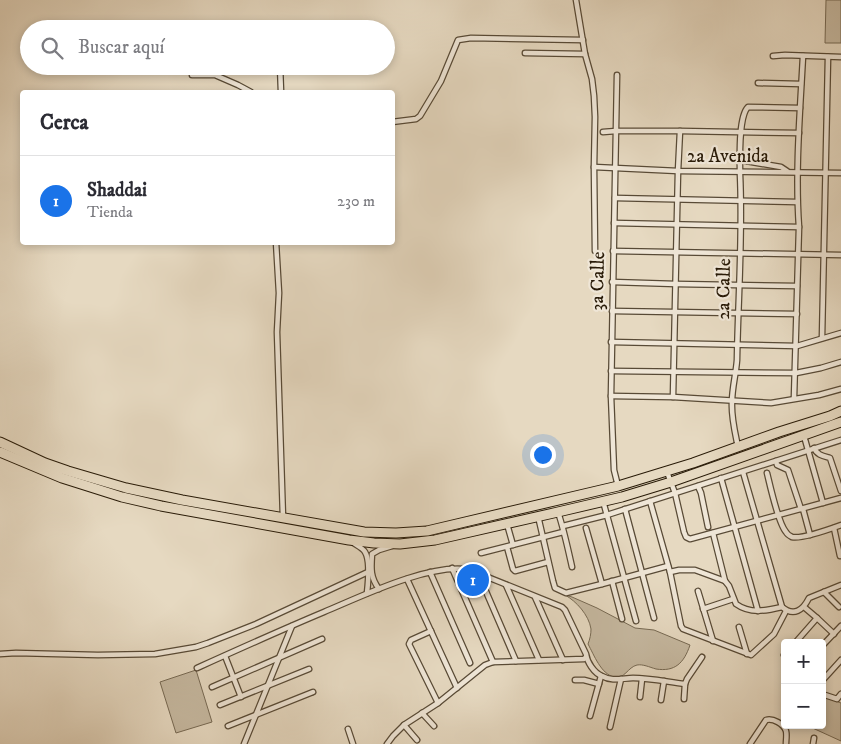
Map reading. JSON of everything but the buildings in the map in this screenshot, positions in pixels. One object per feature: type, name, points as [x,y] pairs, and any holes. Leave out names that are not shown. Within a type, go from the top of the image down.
[{"type":"highway","points":[[0,442],[53,466],[157,496],[364,532],[396,534],[427,531],[618,486],[693,464],[841,412]]},
{"type":"highway","points":[[0,452],[62,478],[103,492],[161,506],[349,540],[400,544],[435,540],[622,497],[671,482],[841,422]]},
{"type":"highway","points":[[222,517],[227,515],[247,518],[248,514],[242,511]]},
{"type":"highway","points":[[256,523],[252,521],[251,517],[278,521],[283,518]]},
{"type":"street","points":[[576,0],[594,96],[595,250]]},
{"type":"street","points":[[395,122],[416,119],[420,116],[441,80],[458,40],[471,38],[583,40]]},
{"type":"street","points":[[525,53],[586,54]]},
{"type":"street","points":[[773,56],[841,57]]},
{"type":"street","points":[[794,398],[799,227],[797,202],[803,56]]},
{"type":"street","points":[[822,338],[828,57]]},
{"type":"street","points":[[192,75],[215,75],[247,90]]},
{"type":"street","points":[[280,75],[281,90]]},
{"type":"street","name":"3a Calle","points":[[617,75],[611,396],[614,470],[618,486]]},
{"type":"street","points":[[758,82],[801,84]]},
{"type":"street","name":"2a Calle","points":[[738,447],[733,421],[732,400],[736,372],[739,313],[742,200],[740,131],[744,114],[748,107],[800,108]]},
{"type":"street","points":[[673,397],[680,131]]},
{"type":"street","points":[[603,132],[740,131],[799,133]]},
{"type":"street","points":[[740,160],[781,167],[788,171]]},
{"type":"street","name":"2a Avenida","points":[[594,168],[841,173]]},
{"type":"street","points":[[615,198],[797,202]]},
{"type":"street","points":[[614,223],[799,227]]},
{"type":"street","points":[[276,245],[283,518]]},
{"type":"street","points":[[613,251],[841,255]]},
{"type":"street","points":[[612,282],[797,286]]},
{"type":"street","points":[[612,311],[797,314]]},
{"type":"street","points":[[611,342],[797,346],[841,333]]},
{"type":"street","points":[[611,371],[796,373],[815,370],[841,362]]},
{"type":"street","points":[[611,396],[673,397],[771,403],[819,395],[841,388]]},
{"type":"street","points":[[804,436],[822,503]]},
{"type":"street","points":[[563,526],[606,515],[841,440]]},
{"type":"street","points":[[814,448],[820,455],[830,458],[841,491]]},
{"type":"street","points":[[776,461],[777,465],[788,470],[810,534]]},
{"type":"street","points":[[667,472],[675,493],[684,532],[686,537],[690,539],[841,498]]},
{"type":"street","points":[[650,501],[670,572],[682,626],[713,641],[752,655],[774,634],[784,609],[743,472]]},
{"type":"street","points":[[767,473],[786,534],[792,537],[801,537],[841,525]]},
{"type":"street","points":[[721,478],[758,611]]},
{"type":"street","points":[[698,486],[708,527]]},
{"type":"street","points":[[603,501],[636,621]]},
{"type":"street","points":[[625,509],[654,618]]},
{"type":"street","points":[[558,512],[572,567]]},
{"type":"street","points":[[538,516],[553,582],[555,588],[560,591],[566,593],[668,566]]},
{"type":"street","points":[[507,524],[513,545]]},
{"type":"street","points":[[586,528],[602,584]]},
{"type":"street","points":[[834,528],[840,556]]},
{"type":"street","points":[[481,553],[563,532]]},
{"type":"street","points":[[713,533],[725,581],[736,604],[742,608],[758,611],[784,609],[794,612],[804,608],[809,598],[841,585]]},
{"type":"street","points":[[349,540],[366,553],[368,572],[367,594]]},
{"type":"street","points":[[379,589],[374,582],[372,554],[400,544]]},
{"type":"street","points":[[507,546],[512,569],[515,571],[548,562]]},
{"type":"street","points":[[452,568],[493,662]]},
{"type":"street","points":[[197,668],[379,589],[430,572],[461,568],[478,573],[565,610],[586,657],[592,668],[601,676],[612,679],[632,678],[685,684]]},
{"type":"street","points":[[670,572],[695,570],[725,581]]},
{"type":"street","points":[[0,654],[155,654],[196,647],[256,624],[368,572]]},
{"type":"street","points":[[430,572],[470,663]]},
{"type":"street","points":[[478,573],[516,661]]},
{"type":"street","points":[[407,579],[457,688]]},
{"type":"street","points":[[612,581],[622,619]]},
{"type":"street","points":[[506,585],[540,660]]},
{"type":"street","points":[[698,591],[713,641]]},
{"type":"street","points":[[824,592],[839,607]]},
{"type":"street","points":[[535,597],[563,660]]},
{"type":"street","points":[[703,609],[734,599]]},
{"type":"street","points":[[804,608],[834,634]]},
{"type":"street","points":[[799,639],[817,618]]},
{"type":"street","points":[[244,744],[292,626]]},
{"type":"street","points":[[826,642],[841,626]]},
{"type":"street","points":[[739,628],[747,654]]},
{"type":"street","points":[[431,631],[411,640],[409,644],[438,704]]},
{"type":"street","points":[[212,687],[322,639]]},
{"type":"street","points":[[225,656],[241,697]]},
{"type":"street","points":[[684,699],[685,684],[702,656]]},
{"type":"street","points":[[387,744],[404,725],[438,704],[485,665],[493,662],[584,659],[586,657]]},
{"type":"street","points":[[826,677],[841,660]]},
{"type":"street","points":[[220,705],[308,669]]},
{"type":"street","points":[[590,716],[601,676]]},
{"type":"street","points":[[610,727],[621,679]]},
{"type":"street","points":[[640,697],[642,679]]},
{"type":"street","points":[[575,680],[599,684]]},
{"type":"street","points":[[661,700],[664,681]]},
{"type":"street","points":[[228,726],[313,692]]},
{"type":"street","points":[[826,695],[837,699],[841,694]]},
{"type":"street","points":[[422,713],[434,726]]},
{"type":"street","points":[[750,744],[766,720],[770,719],[784,727],[787,732],[786,744]]},
{"type":"street","points":[[404,725],[417,740]]},
{"type":"street","points":[[348,729],[353,744]]},
{"type":"street","points":[[813,744],[814,738]]},
{"type":"shaded area","points":[[826,0],[841,0],[841,43],[825,43]]},
{"type":"shaded area","points":[[565,595],[597,608],[635,628],[654,630],[690,645],[688,651],[678,665],[668,669],[663,670],[637,665],[621,677],[609,675],[598,664],[588,644],[591,629],[588,619],[578,605]]},
{"type":"shaded area","points":[[196,670],[212,722],[176,733],[160,682]]},
{"type":"shaded area","points":[[826,697],[841,703],[841,741],[815,729],[826,729]]},
{"type":"place","name":"Shaddai","points":[[473,580]]}]
